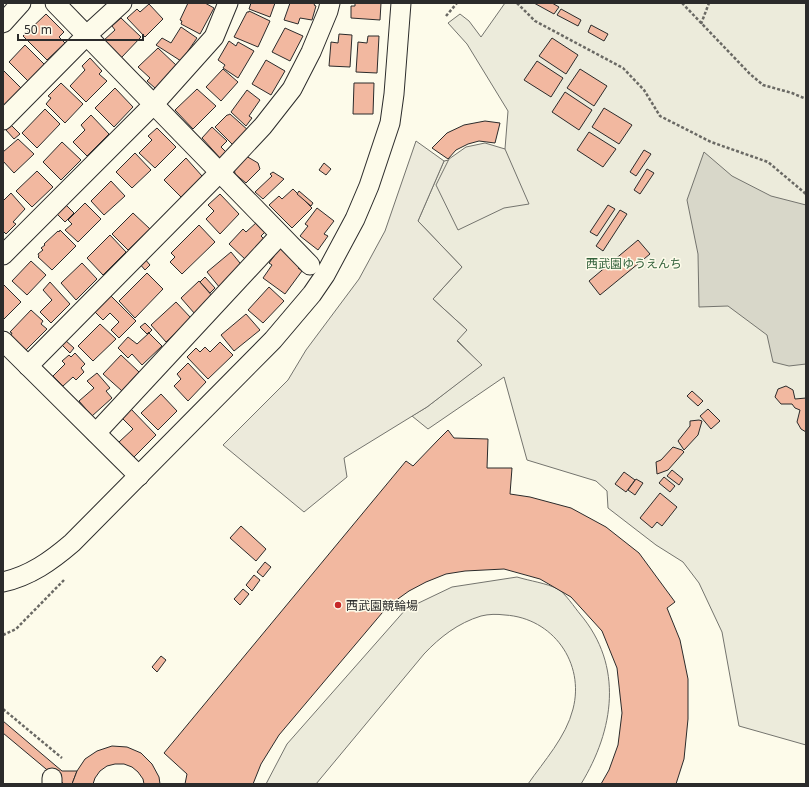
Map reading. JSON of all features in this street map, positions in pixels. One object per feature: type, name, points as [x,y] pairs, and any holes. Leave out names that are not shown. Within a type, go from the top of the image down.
[{"type":"street","points":[[3,23],[21,3]]},
{"type":"street","points":[[55,3],[310,265]]},
{"type":"street","points":[[3,120],[86,35],[122,3]]},
{"type":"street","points":[[3,255],[154,104],[214,37],[228,3]]},
{"type":"street","points":[[28,366],[220,172],[262,126],[292,89],[311,52],[330,3]]},
{"type":"street","points":[[3,582],[25,576],[58,555],[139,476],[273,340],[312,294],[340,249],[355,218],[369,186],[390,122],[394,94],[401,3]]},
{"type":"street","points":[[96,433],[280,235]]},
{"type":"street","points":[[3,341],[139,476]]},
{"type":"path","points":[[446,16],[457,3]]},
{"type":"path","points":[[517,3],[535,21],[623,68],[644,90],[660,116],[711,142],[768,162],[806,194]]},
{"type":"path","points":[[682,3],[750,74],[763,85],[792,93],[806,99]]},
{"type":"path","points":[[701,24],[709,3]]},
{"type":"path","points":[[3,635],[16,630],[64,580]]},
{"type":"path","points":[[3,709],[62,758]]},
{"type":"green space","name":"西武園ゆうえんち","points":[[505,3],[806,3],[806,745],[739,726],[722,632],[699,583],[683,562],[656,545],[608,508],[607,491],[596,481],[527,460],[504,377],[428,429],[412,416],[427,407],[481,365],[457,340],[467,330],[433,299],[462,267],[418,221],[444,161],[505,149],[508,111],[467,44],[448,23],[460,14],[469,21],[481,37]]},
{"type":"green space","points":[[517,577],[548,585],[561,591],[594,634],[603,655],[608,676],[609,698],[607,720],[601,742],[581,784],[528,784],[560,739],[570,719],[575,692],[574,675],[562,646],[551,634],[538,624],[522,618],[496,614],[481,616],[465,622],[443,636],[430,648],[316,784],[266,784],[287,744],[406,609],[452,587]]},
{"type":"shaded area","points":[[416,141],[444,161],[418,221],[462,267],[433,299],[467,330],[457,341],[482,365],[427,407],[344,458],[347,477],[304,512],[223,445],[288,380],[306,350],[359,279],[385,231]]},
{"type":"shaded area","points":[[485,143],[505,149],[529,204],[504,208],[458,230],[436,185],[449,159],[466,147]]},
{"type":"shaded area","points":[[704,152],[732,176],[771,196],[806,205],[806,364],[789,366],[773,362],[767,335],[728,306],[699,307],[698,254],[687,200]]},
{"type":"building","points":[[188,3],[205,3],[214,8],[200,34],[181,24],[182,21],[180,20]]},
{"type":"building","points":[[251,3],[275,3],[270,17],[249,9]]},
{"type":"building","points":[[290,3],[315,3],[314,5],[316,6],[312,20],[300,18],[298,24],[284,20]]},
{"type":"building","points":[[355,3],[381,3],[380,20],[351,18],[351,6],[355,6]]},
{"type":"building","points":[[534,3],[552,3],[559,7],[554,14]]},
{"type":"building","points":[[149,4],[163,19],[145,37],[127,18],[137,9],[140,12]]},
{"type":"building","points":[[561,9],[581,20],[578,26],[557,15]]},
{"type":"building","points":[[249,11],[270,21],[258,47],[234,37],[247,12]]},
{"type":"building","points":[[46,14],[64,32],[59,37],[65,43],[47,60],[23,36]]},
{"type":"building","points":[[121,18],[141,37],[121,58],[103,41],[115,30],[112,26]]},
{"type":"building","points":[[591,25],[608,34],[604,41],[588,32]]},
{"type":"building","points":[[181,27],[197,38],[181,61],[156,45],[162,38],[171,43]]},
{"type":"building","points":[[285,28],[303,36],[290,61],[272,52]]},
{"type":"building","points":[[339,34],[352,35],[350,67],[329,66],[331,42],[338,43]]},
{"type":"building","points":[[368,36],[379,36],[377,73],[356,72],[358,42],[367,43]]},
{"type":"building","points":[[552,38],[578,55],[566,74],[539,56]]},
{"type":"building","points":[[229,41],[236,46],[238,42],[254,51],[238,78],[223,68],[225,65],[218,60]]},
{"type":"building","points":[[25,45],[45,65],[28,81],[9,62]]},
{"type":"building","points":[[158,48],[177,66],[155,88],[147,81],[150,78],[138,67]]},
{"type":"building","points":[[90,58],[102,71],[99,74],[107,81],[86,102],[70,86],[85,70],[82,66]]},
{"type":"building","points":[[266,60],[285,71],[271,95],[252,84]]},
{"type":"building","points":[[537,61],[563,78],[551,97],[524,80]]},
{"type":"building","points":[[223,69],[238,82],[221,101],[206,87]]},
{"type":"building","points":[[580,69],[607,86],[594,106],[567,88]]},
{"type":"building","points":[[3,70],[21,88],[3,106]]},
{"type":"building","points":[[61,83],[83,104],[65,123],[46,104],[51,98],[48,96]]},
{"type":"building","points":[[354,83],[374,83],[373,114],[353,114]]},
{"type":"building","points":[[115,88],[133,107],[114,127],[95,108]]},
{"type":"building","points":[[197,89],[216,106],[193,129],[175,110]]},
{"type":"building","points":[[247,90],[260,100],[249,116],[252,118],[246,126],[231,112]]},
{"type":"building","points":[[565,92],[592,110],[579,130],[552,112]]},
{"type":"building","points":[[604,108],[632,125],[619,144],[592,127]]},
{"type":"building","points":[[45,109],[60,124],[37,148],[22,133]]},
{"type":"building","points":[[230,114],[249,131],[234,146],[215,127],[227,115]]},
{"type":"building","points":[[91,115],[109,134],[87,156],[73,142],[85,130],[81,125]]},
{"type":"building","points":[[485,121],[500,123],[495,143],[479,141],[468,144],[456,150],[448,159],[432,148],[447,133],[464,125]]},
{"type":"building","points":[[11,125],[20,134],[14,139],[6,130]]},
{"type":"building","points":[[212,127],[227,141],[221,147],[226,152],[220,158],[202,138]]},
{"type":"building","points":[[157,128],[176,147],[155,168],[139,153],[152,140],[148,136]]},
{"type":"building","points":[[589,132],[616,149],[603,167],[577,150]]},
{"type":"building","points":[[18,139],[34,154],[14,173],[3,161],[3,152]]},
{"type":"building","points":[[62,142],[81,160],[61,180],[43,162]]},
{"type":"building","points":[[644,150],[651,154],[636,176],[630,172]]},
{"type":"building","points":[[135,153],[151,170],[132,188],[116,172]]},
{"type":"building","points":[[246,156],[258,163],[260,169],[246,183],[235,174],[234,167]]},
{"type":"building","points":[[186,158],[202,176],[181,197],[164,180]]},
{"type":"building","points":[[324,163],[331,169],[326,175],[319,170]]},
{"type":"building","points":[[647,169],[654,173],[640,194],[634,190]]},
{"type":"building","points":[[37,171],[53,187],[32,207],[16,191]]},
{"type":"building","points":[[273,172],[284,179],[263,199],[255,192],[272,176],[270,174]]},
{"type":"building","points":[[111,181],[125,196],[104,215],[91,201]]},
{"type":"building","points":[[293,189],[312,208],[292,228],[269,205],[279,196],[282,199]]},
{"type":"building","points":[[299,191],[313,203],[311,206],[297,194]]},
{"type":"building","points":[[11,193],[25,209],[13,222],[16,224],[6,234],[3,231],[3,201]]},
{"type":"building","points":[[220,194],[239,214],[220,234],[206,219],[214,211],[208,205]]},
{"type":"building","points":[[85,203],[101,219],[78,242],[65,230],[72,224],[68,220]]},
{"type":"building","points":[[66,205],[74,213],[65,222],[57,214]]},
{"type":"building","points":[[608,205],[615,209],[597,236],[590,232]]},
{"type":"building","points":[[317,208],[334,221],[324,234],[328,236],[318,250],[300,236],[308,226],[305,224]]},
{"type":"building","points":[[620,210],[627,214],[603,251],[596,246]]},
{"type":"building","points":[[133,213],[150,229],[128,250],[112,234]]},
{"type":"building","points":[[257,222],[266,231],[261,236],[265,240],[246,260],[229,244],[243,229],[246,232]]},
{"type":"building","points":[[199,225],[215,242],[182,274],[170,262],[175,257],[171,253]]},
{"type":"building","points":[[60,230],[76,246],[52,270],[38,257],[38,254],[43,250],[41,248],[45,245],[44,244]]},
{"type":"building","points":[[110,235],[126,252],[103,275],[87,258]]},
{"type":"building","points":[[638,240],[650,254],[600,295],[589,281]]},
{"type":"building","points":[[280,248],[300,266],[298,268],[302,271],[285,294],[263,278],[272,265],[269,263]]},
{"type":"building","points":[[231,252],[244,268],[220,288],[207,272]]},
{"type":"building","points":[[144,258],[150,265],[145,270],[139,263]]},
{"type":"building","points":[[31,261],[46,275],[27,295],[12,281]]},
{"type":"building","points":[[82,263],[97,279],[76,300],[61,283]]},
{"type":"building","points":[[147,273],[163,289],[135,318],[119,301]]},
{"type":"building","points":[[205,277],[215,288],[210,293],[200,282]]},
{"type":"building","points":[[199,281],[213,297],[195,314],[181,298]]},
{"type":"building","points":[[50,282],[70,304],[51,323],[40,312],[52,300],[43,290]]},
{"type":"building","points":[[3,284],[21,302],[3,320]]},
{"type":"building","points":[[269,287],[284,301],[263,323],[248,310]]},
{"type":"building","points":[[110,295],[136,321],[119,338],[111,330],[119,322],[110,313],[103,320],[94,311]]},
{"type":"building","points":[[176,302],[191,318],[166,342],[151,325]]},
{"type":"building","points":[[31,310],[43,321],[41,324],[47,329],[26,350],[11,335],[12,333],[10,332]]},
{"type":"building","points":[[246,314],[260,330],[234,351],[221,335]]},
{"type":"building","points":[[145,323],[152,330],[147,334],[140,327]]},
{"type":"building","points":[[100,324],[116,339],[93,361],[78,346]]},
{"type":"building","points":[[149,333],[162,346],[142,365],[132,354],[128,358],[118,348],[128,337],[137,344]]},
{"type":"building","points":[[65,340],[74,348],[70,353],[61,344]]},
{"type":"building","points":[[220,342],[233,355],[208,379],[187,357],[196,348],[200,352],[205,347],[210,352]]},
{"type":"building","points":[[75,353],[85,364],[81,368],[84,372],[76,380],[73,377],[63,386],[53,376],[65,364],[62,361],[69,355],[71,357]]},
{"type":"building","points":[[121,355],[139,372],[122,391],[103,374]]},
{"type":"building","points":[[188,363],[206,382],[188,401],[174,386],[181,379],[177,374]]},
{"type":"building","points":[[97,373],[110,388],[106,391],[112,398],[92,416],[79,401],[94,388],[87,381]]},
{"type":"building","points":[[786,386],[793,390],[795,399],[806,398],[806,432],[801,429],[797,422],[800,410],[795,408],[792,404],[781,404],[775,397],[778,389]]},
{"type":"building","points":[[692,391],[703,401],[698,406],[687,396]]},
{"type":"building","points":[[161,394],[177,411],[158,430],[141,413]]},
{"type":"building","points":[[130,408],[156,435],[134,457],[119,442],[133,429],[121,417]]},
{"type":"building","points":[[708,409],[720,421],[711,429],[700,416]]},
{"type":"building","points":[[690,421],[702,421],[698,435],[684,450],[678,441],[690,426]]},
{"type":"building","name":"西武園競輪場","points":[[448,430],[454,438],[488,439],[487,468],[512,468],[510,494],[530,497],[571,508],[606,527],[639,553],[675,602],[667,608],[680,640],[688,679],[688,719],[684,759],[676,784],[601,784],[609,770],[618,745],[622,713],[617,668],[602,631],[571,597],[540,579],[504,569],[465,571],[446,574],[409,591],[395,601],[382,613],[279,735],[261,764],[253,784],[185,784],[187,774],[164,753],[406,461],[413,466]]},
{"type":"building","points":[[673,447],[684,452],[668,470],[657,474],[656,462],[661,460]]},
{"type":"building","points":[[672,470],[683,479],[679,485],[667,476]]},
{"type":"building","points":[[624,472],[635,480],[626,492],[615,484]]},
{"type":"building","points":[[664,477],[675,486],[670,492],[659,483]]},
{"type":"building","points":[[636,479],[643,483],[635,495],[628,490]]},
{"type":"building","points":[[660,493],[677,507],[662,526],[657,522],[652,528],[640,518]]},
{"type":"building","points":[[241,526],[266,549],[256,561],[230,538]]},
{"type":"building","points":[[265,562],[271,567],[263,577],[257,572]]},
{"type":"building","points":[[254,575],[260,580],[252,591],[246,585]]},
{"type":"building","points":[[243,589],[249,594],[240,605],[234,599]]},
{"type":"building","points":[[161,656],[166,660],[157,672],[152,667]]},
{"type":"building","points":[[3,721],[62,771],[77,771],[72,784],[64,784],[3,733]]},
{"type":"building","points":[[112,746],[127,747],[141,753],[152,764],[159,777],[160,784],[144,784],[143,779],[132,767],[124,764],[115,764],[107,766],[100,771],[93,784],[72,784],[77,771],[85,759],[97,751]]},
{"type":"place","name":"西武園競輪場","points":[[338,605]]}]
